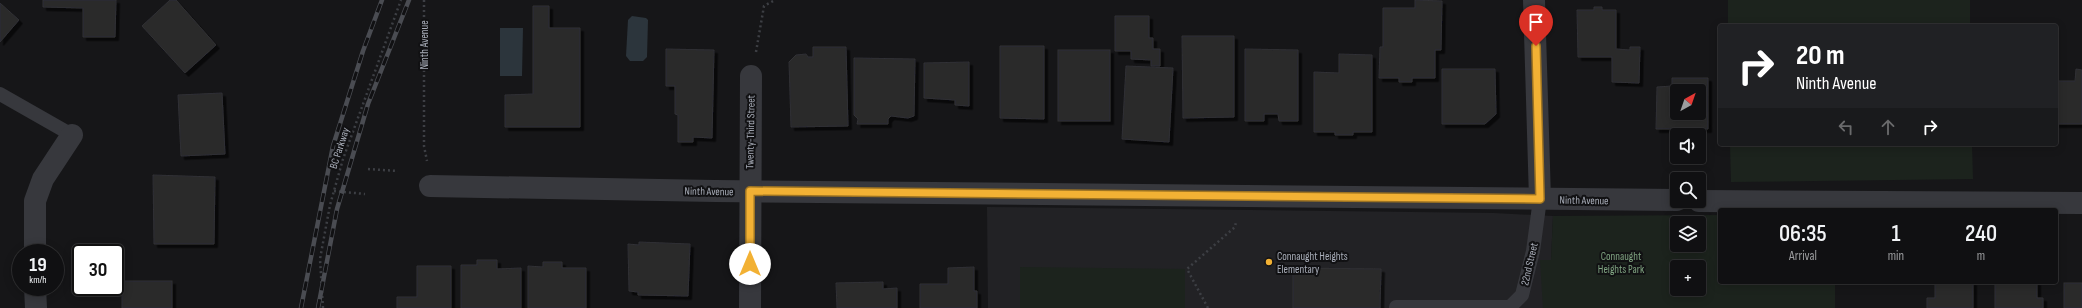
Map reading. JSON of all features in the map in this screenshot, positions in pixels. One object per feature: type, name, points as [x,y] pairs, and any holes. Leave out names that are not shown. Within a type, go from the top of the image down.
[{"type":"street","points":[[1534,0],[1540,199]]},
{"type":"street","name":"Twenty-Third Street","points":[[750,308],[751,76]]},
{"type":"street","points":[[35,244],[35,201],[43,179],[72,135]]},
{"type":"street","name":"Ninth Avenue","points":[[430,186],[750,191],[1670,200]]},
{"type":"street","points":[[1706,201],[2082,202]]},
{"type":"street","points":[[35,296],[36,308]]},
{"type":"lane","points":[[0,94],[72,135]]},
{"type":"lane","name":"22nd Street","points":[[1396,308],[1510,307],[1522,295],[1533,251],[1540,199]]},
{"type":"path","name":"BC Parkway","points":[[323,308],[320,259],[334,191],[343,159],[401,0]]},
{"type":"path","name":"Ninth Avenue","points":[[424,0],[424,146],[430,186]]},
{"type":"path","points":[[751,76],[764,6],[775,0]]},
{"type":"path","points":[[368,169],[398,171]]},
{"type":"path","points":[[334,191],[365,194]]},
{"type":"path","points":[[1208,308],[1187,269],[1235,227],[1237,219]]},
{"type":"shaded area","points":[[632,16],[646,18],[648,20],[647,57],[643,61],[630,61],[626,56],[628,20]]},
{"type":"shaded area","points":[[500,28],[523,28],[522,76],[500,76]]},
{"type":"shaded area","name":"Connaught Heights Elementary","points":[[987,207],[1494,213],[1553,216],[1549,308],[988,308]]},
{"type":"green space","points":[[1728,0],[1970,0],[1970,24],[1728,24]]},
{"type":"green space","points":[[1730,146],[1972,146],[1973,179],[1731,182]]},
{"type":"green space","name":"Connaught Heights Park","points":[[1718,215],[1718,284],[1835,284],[1835,308],[1543,308],[1540,260],[1551,260],[1553,216]]},
{"type":"green space","points":[[1020,267],[1185,269],[1185,308],[1020,308]]},
{"type":"building","points":[[43,0],[116,0],[115,37],[83,37],[83,8],[43,7]]},
{"type":"building","points":[[170,0],[176,0],[216,45],[185,73],[142,26]]},
{"type":"building","points":[[1415,0],[1442,1],[1441,50],[1435,50],[1435,78],[1412,78],[1412,82],[1399,82],[1399,78],[1379,78],[1380,47],[1383,47],[1383,8],[1415,8]]},
{"type":"building","points":[[0,3],[19,20],[0,42]]},
{"type":"building","points":[[533,6],[549,6],[549,28],[580,28],[580,127],[505,127],[505,95],[533,94]]},
{"type":"building","points":[[1594,7],[1602,7],[1602,10],[1616,10],[1616,49],[1630,50],[1630,47],[1640,47],[1639,83],[1612,82],[1612,57],[1578,57],[1577,10],[1594,10]]},
{"type":"building","points":[[1115,16],[1149,16],[1149,38],[1153,38],[1153,49],[1160,49],[1160,66],[1151,66],[1151,60],[1131,59],[1131,51],[1115,51]]},
{"type":"building","points":[[1182,36],[1234,36],[1234,117],[1183,118]]},
{"type":"building","points":[[1000,46],[1044,46],[1044,119],[1000,118]]},
{"type":"building","points":[[813,47],[846,47],[848,126],[791,127],[789,62],[796,55],[806,54],[808,57],[813,57]]},
{"type":"building","points":[[666,49],[714,50],[712,138],[693,137],[693,142],[678,142],[678,115],[675,114],[675,86],[666,86]]},
{"type":"building","points":[[1245,49],[1298,50],[1298,121],[1279,121],[1278,114],[1264,114],[1264,121],[1245,121]]},
{"type":"building","points":[[1058,50],[1110,50],[1110,121],[1058,121]]},
{"type":"building","points":[[1339,54],[1372,55],[1372,132],[1353,132],[1353,135],[1335,135],[1335,132],[1314,132],[1314,72],[1339,73]]},
{"type":"building","points":[[854,58],[915,59],[914,116],[908,118],[891,116],[888,119],[888,124],[857,124],[858,119],[854,115]]},
{"type":"building","points":[[969,62],[969,106],[955,105],[955,100],[924,98],[924,63]]},
{"type":"building","points":[[1126,66],[1173,68],[1169,142],[1122,139]]},
{"type":"building","points":[[1442,69],[1495,69],[1496,114],[1485,124],[1442,124]]},
{"type":"building","points":[[2076,69],[2082,70],[2082,124],[2058,124],[2058,81],[2075,81]]},
{"type":"building","points":[[1672,78],[1708,78],[1708,129],[1656,129],[1657,87],[1670,86],[1670,120],[1706,120],[1706,84],[1672,84]]},
{"type":"building","points":[[222,93],[225,154],[181,156],[178,95]]},
{"type":"building","points":[[153,175],[215,177],[214,244],[154,244]]},
{"type":"building","points":[[639,242],[690,244],[688,296],[638,295],[638,292],[629,291],[628,244],[639,245]]},
{"type":"building","points":[[477,260],[497,260],[497,269],[521,268],[521,308],[461,308],[461,265],[477,265]]},
{"type":"building","points":[[543,262],[562,262],[562,268],[586,268],[586,308],[528,308],[528,266],[543,267]]},
{"type":"building","points":[[417,266],[451,266],[451,308],[397,308],[397,297],[417,297]]},
{"type":"building","points":[[974,267],[974,291],[977,291],[977,308],[920,308],[920,284],[948,284],[948,268]]},
{"type":"building","points":[[1293,268],[1381,269],[1380,308],[1293,308]]},
{"type":"building","points":[[124,281],[172,281],[172,308],[122,308]]},
{"type":"building","points":[[883,282],[883,289],[897,288],[897,308],[837,308],[836,283]]},
{"type":"building","points":[[2064,283],[2082,283],[2082,308],[2064,308]]},
{"type":"building","points":[[1935,284],[1973,284],[1973,308],[1927,308],[1927,298],[1935,298]]},
{"type":"building","points":[[1995,284],[2037,284],[2037,298],[2043,298],[2043,308],[1995,308]]},
{"type":"railway","points":[[301,308],[333,146],[363,51],[382,0]]},
{"type":"railway","points":[[318,308],[337,209],[368,104],[409,0]]},
{"type":"place","name":"Connaught Heights Elementary","points":[[1269,262]]},
{"type":"route","points":[[750,264],[750,191],[1540,199],[1536,46]]}]
